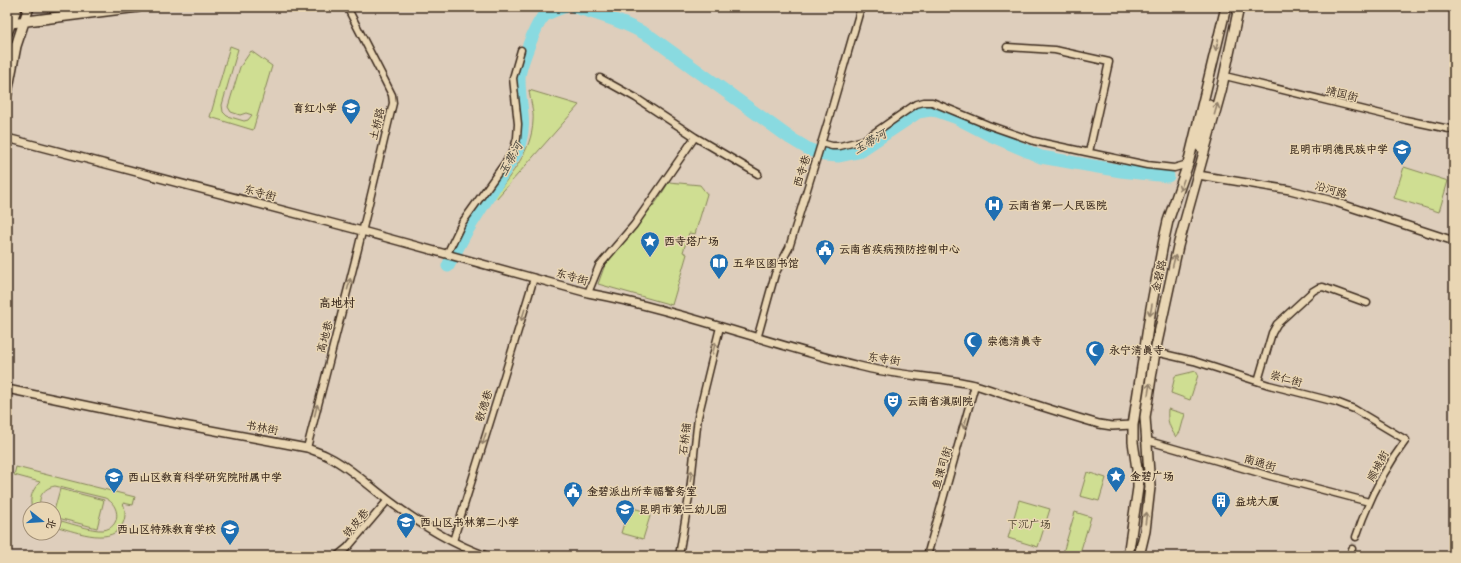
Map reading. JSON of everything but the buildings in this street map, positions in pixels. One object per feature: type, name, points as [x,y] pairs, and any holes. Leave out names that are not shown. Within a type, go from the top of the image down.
[{"type":"main road","points":[[7,8],[16,7],[9,23],[7,33]]},
{"type":"main road","points":[[7,93],[16,46],[29,7]]},
{"type":"main road","points":[[9,23],[138,7]]},
{"type":"main road","name":"金碧路","points":[[1128,556],[1138,488],[1138,476],[1133,442],[1134,425],[1150,315],[1168,220],[1188,164],[1226,7]]},
{"type":"main road","name":"金碧路","points":[[1139,556],[1145,531],[1150,487],[1149,460],[1145,440],[1145,417],[1155,352],[1178,246],[1225,76],[1239,7]]},
{"type":"main road","points":[[1178,246],[1186,203],[1196,166],[1210,100],[1208,97],[1204,100]]},
{"type":"street","name":"土桥路","points":[[347,7],[386,80],[392,95],[393,103],[362,231]]},
{"type":"street","name":"西寺巷","points":[[757,338],[775,274],[789,248],[861,7]]},
{"type":"street","points":[[1007,47],[1055,50],[1109,62],[1089,152]]},
{"type":"street","points":[[448,254],[462,224],[505,164],[515,145],[518,124],[513,78],[521,50]]},
{"type":"street","name":"靖国街","points":[[1225,76],[1406,120],[1454,130]]},
{"type":"street","points":[[600,78],[636,98],[695,137],[758,174]]},
{"type":"street","points":[[821,143],[832,146],[840,146],[864,140],[916,104],[932,102],[988,125],[1034,140],[1147,165],[1174,168],[1188,164]]},
{"type":"street","points":[[588,293],[599,266],[634,225],[695,137]]},
{"type":"street","name":"东寺街","points":[[7,138],[464,258],[859,366],[940,378],[975,386],[1099,424],[1112,426],[1134,425]]},
{"type":"street","name":"沿河路","points":[[1198,174],[1290,190],[1329,200],[1454,241]]},
{"type":"street","name":"高地巷","points":[[306,448],[362,231]]},
{"type":"street","name":"敬德巷","points":[[453,541],[534,278]]},
{"type":"street","points":[[1258,381],[1272,333],[1277,324],[1313,290],[1323,288],[1367,303]]},
{"type":"street","name":"石桥铺","points":[[679,556],[690,491],[698,417],[720,327]]},
{"type":"street","name":"崇仁街","points":[[1155,352],[1194,361],[1354,409],[1406,440]]},
{"type":"street","name":"鱼课司街","points":[[927,556],[975,386]]},
{"type":"street","name":"书林街","points":[[8,389],[146,418],[306,448],[329,456],[356,474],[388,500],[433,530],[486,556]]},
{"type":"street","name":"南通街","points":[[1145,440],[1263,474],[1369,502]]},
{"type":"street","name":"顺城街","points":[[1356,537],[1369,502],[1396,452],[1406,440]]},
{"type":"street","name":"铁皮巷","points":[[337,556],[348,547],[388,500]]},
{"type":"green space","points":[[230,46],[238,49],[222,105],[223,112],[227,116],[244,121],[248,120],[252,115],[246,113],[240,115],[231,112],[228,107],[240,67],[251,51],[272,66],[253,130],[210,117]]},
{"type":"green space","points":[[529,90],[579,105],[496,199],[494,197],[520,162],[529,142],[532,132],[533,117]]},
{"type":"green space","points":[[1404,167],[1448,181],[1439,212],[1394,198]]},
{"type":"green space","points":[[669,182],[700,185],[707,194],[695,234],[689,233],[683,252],[687,254],[672,305],[598,284],[606,262],[657,201]]},
{"type":"green space","points":[[1196,371],[1198,375],[1190,400],[1171,393],[1175,376]]},
{"type":"green space","points":[[1168,409],[1185,414],[1180,432],[1176,437],[1169,424]]},
{"type":"green space","points":[[16,467],[135,497],[133,505],[123,503],[125,509],[124,521],[115,533],[99,536],[89,535],[62,528],[62,521],[98,530],[109,528],[116,521],[117,516],[114,506],[110,501],[105,498],[55,486],[44,491],[40,501],[31,501],[32,494],[40,482],[14,475]]},
{"type":"green space","points":[[1087,472],[1106,478],[1099,501],[1080,496]]},
{"type":"green space","points":[[60,489],[104,500],[97,528],[62,519],[62,501],[57,501]]},
{"type":"green space","name":"下沉广场","points":[[1019,500],[1050,509],[1038,547],[1008,538]]},
{"type":"green space","points":[[629,507],[651,513],[643,539],[621,533]]},
{"type":"green space","points":[[1075,512],[1091,517],[1079,556],[1062,556]]},
{"type":"green space","points":[[128,552],[147,553],[150,556],[127,556]]},
{"type":"waterway","name":"玉带河","points":[[448,266],[466,232],[517,151],[522,131],[519,79],[528,46],[544,16],[563,7]]},
{"type":"waterway","name":"玉带河","points":[[575,7],[614,20],[651,37],[790,138],[810,150],[825,155],[839,156],[858,152],[918,112],[930,110],[955,117],[988,134],[1041,157],[1121,171],[1168,176]]},
{"type":"tunnel","points":[[1352,549],[1356,537]]},
{"type":"place","name":"育红小学","points":[[351,125]]},
{"type":"place","name":"昆明市明德民族中学","points":[[1402,166]]},
{"type":"place","name":"云南省第一人民医院","points":[[994,222]]},
{"type":"place","name":"西寺塔广场","points":[[650,258]]},
{"type":"place","name":"云南省疾病预防控制中心","points":[[825,266]]},
{"type":"place","name":"五华区图书馆","points":[[719,280]]},
{"type":"place","name":"崇德清真寺","points":[[973,358]]},
{"type":"place","name":"永宁清真寺","points":[[1095,367]]},
{"type":"place","name":"云南省滇剧院","points":[[893,418]]},
{"type":"place","name":"金碧广场","points":[[1116,493]]},
{"type":"place","name":"西山区教育科学研究院附属中学","points":[[114,494]]},
{"type":"place","name":"金碧派出所幸福警务室","points":[[573,508]]},
{"type":"place","name":"益垅大厦","points":[[1221,518]]},
{"type":"place","name":"昆明市第三幼儿园","points":[[625,526]]},
{"type":"place","name":"西山区书林第二小学","points":[[406,539]]},
{"type":"place","name":"西山区特殊教育学校","points":[[230,546]]},
{"type":"district","name":"高地村","points":[[337,303]]}]
